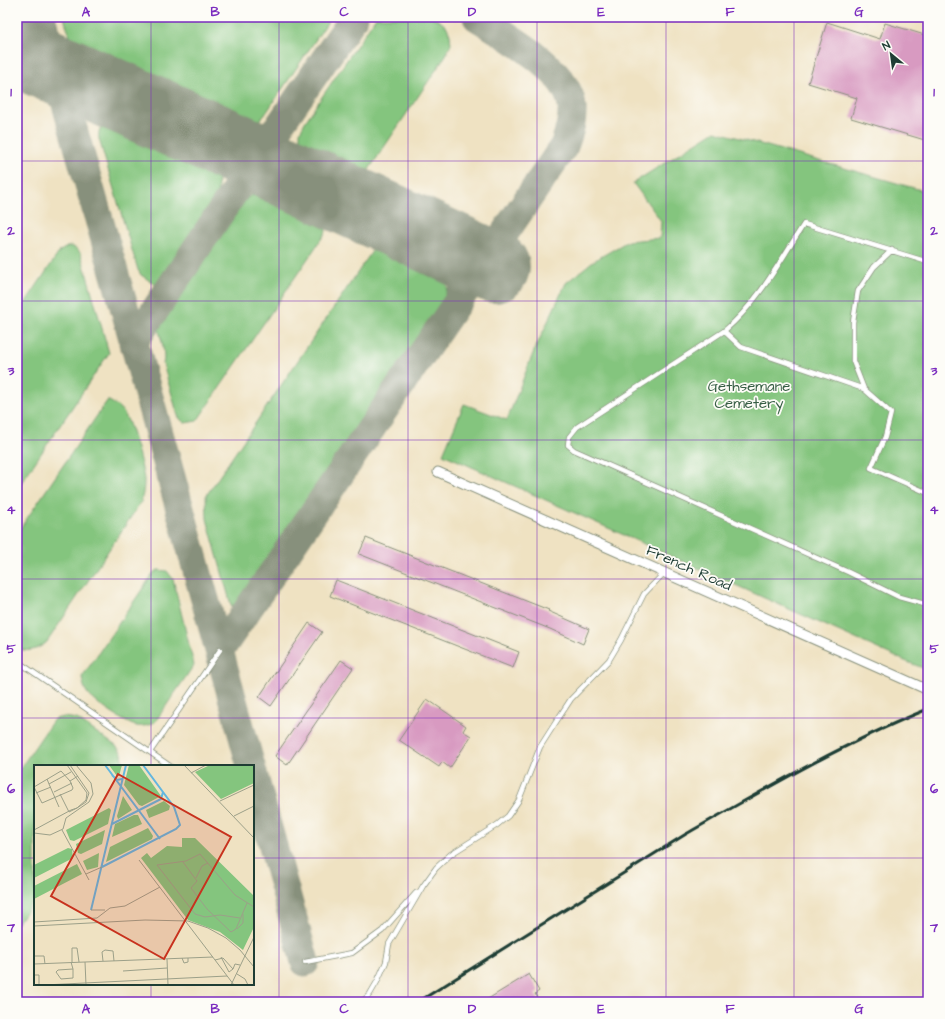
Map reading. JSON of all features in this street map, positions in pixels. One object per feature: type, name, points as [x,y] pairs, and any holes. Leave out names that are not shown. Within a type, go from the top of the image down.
[{"type":"street","name":"French Road","points":[[438,472],[928,690]]},
{"type":"lane","points":[[928,262],[804,224],[756,297],[739,319],[724,332],[577,427],[569,437],[568,445],[574,450],[841,569],[900,597],[928,605]]},
{"type":"lane","points":[[864,389],[853,361],[853,322],[858,291],[874,268],[892,250]]},
{"type":"lane","points":[[724,332],[741,347],[864,389],[891,413],[885,437],[871,468],[928,493]]},
{"type":"lane","points":[[362,1002],[370,994],[378,982],[386,962],[389,944],[423,886],[436,868],[451,854],[497,825],[508,816],[519,800],[540,747],[554,725],[571,699],[608,660],[621,640],[644,594],[665,572]]},
{"type":"lane","points":[[150,752],[220,650]]},
{"type":"lane","points":[[17,661],[169,765]]},
{"type":"lane","points":[[305,962],[352,953],[382,931],[423,886]]},
{"type":"green space","points":[[64,17],[331,17],[264,116],[253,123],[246,125],[233,122],[86,55],[87,52],[71,38]]},
{"type":"green space","points":[[376,17],[431,17],[440,21],[447,27],[451,44],[446,55],[368,171],[349,175],[308,155],[303,149],[300,141],[300,132],[305,122]]},
{"type":"green space","points":[[109,122],[112,122],[208,167],[217,178],[218,187],[214,201],[156,285],[141,275],[138,270],[99,139],[100,128]]},
{"type":"green space","name":"Gethsemane Cemetery","points":[[715,131],[928,192],[928,670],[443,454],[464,404],[507,420],[534,351],[566,283],[592,262],[628,241],[660,238],[661,221],[633,183]]},
{"type":"green space","points":[[260,193],[270,194],[323,217],[326,232],[197,421],[185,423],[178,416],[163,364],[164,351],[158,328],[244,200],[250,196]]},
{"type":"green space","points":[[379,241],[428,264],[441,272],[447,284],[443,301],[234,606],[231,605],[207,519],[206,496]]},
{"type":"green space","points":[[71,246],[77,249],[81,254],[109,353],[17,489],[17,315],[60,251]]},
{"type":"green space","points":[[107,401],[118,406],[122,410],[130,427],[144,480],[141,502],[47,642],[33,650],[21,650],[17,648],[17,533]]},
{"type":"green space","points":[[158,570],[167,571],[173,579],[194,665],[155,722],[146,726],[137,726],[119,718],[91,698],[83,684],[82,677],[154,572]]},
{"type":"green space","points":[[64,717],[77,719],[116,746],[122,753],[123,765],[34,765],[34,899],[17,924],[17,773],[54,719]]},
{"type":"building","points":[[827,22],[880,39],[885,23],[928,36],[928,141],[851,118],[857,98],[808,83]]},
{"type":"building","points":[[366,538],[549,610],[548,611],[589,629],[583,644],[550,629],[359,554]]},
{"type":"building","points":[[336,580],[519,652],[513,668],[330,596]]},
{"type":"building","points":[[309,623],[322,632],[271,706],[259,697]]},
{"type":"building","points":[[341,660],[353,668],[287,765],[275,756]]},
{"type":"building","points":[[427,699],[466,726],[463,731],[471,736],[450,768],[442,762],[439,767],[399,740]]},
{"type":"building","points":[[529,974],[539,991],[535,994],[540,1002],[483,1002]]},
{"type":"taxiway","points":[[17,37],[29,28],[38,17]]},
{"type":"taxiway","points":[[41,17],[123,303],[251,765]]},
{"type":"taxiway","points":[[133,343],[354,17]]},
{"type":"taxiway","points":[[220,650],[564,146],[570,127],[572,107],[568,93],[560,80],[549,67],[535,55],[477,17]]},
{"type":"taxiway","points":[[204,134],[224,141],[242,143],[260,140],[277,129]]},
{"type":"taxiway","points":[[455,249],[462,261],[465,272],[463,289],[460,296]]},
{"type":"taxiway","points":[[254,777],[305,962]]},
{"type":"runway","points":[[17,51],[257,158],[494,267]]},
{"type":"railway","points":[[418,1002],[686,834],[835,752],[897,722],[928,709]]}]
